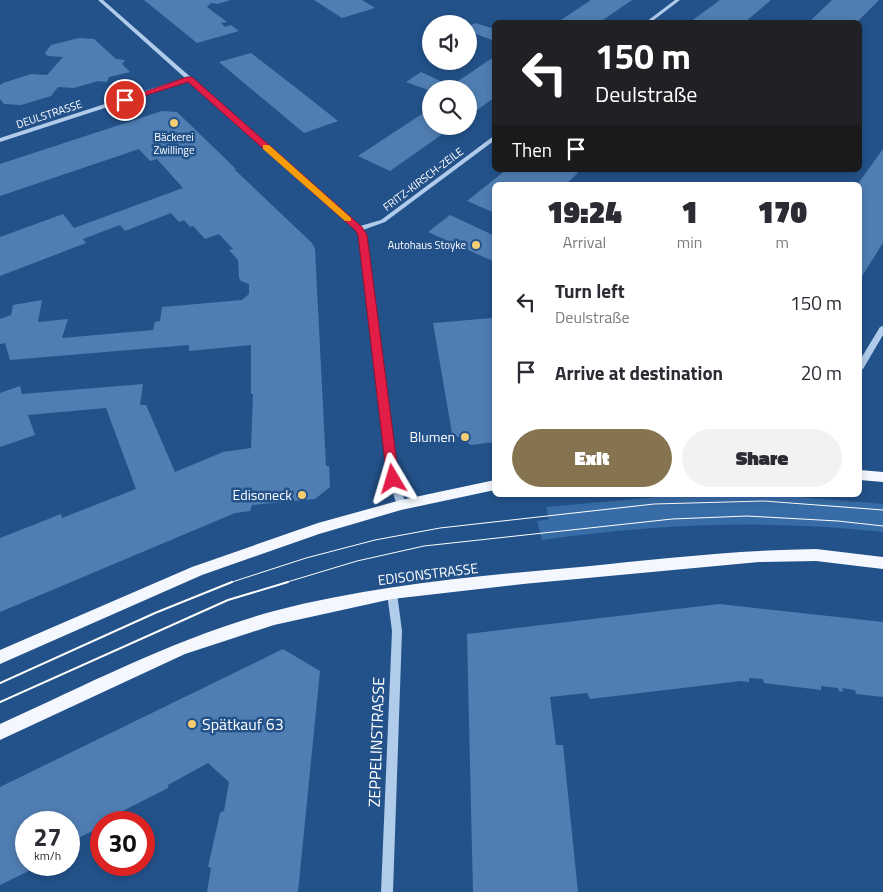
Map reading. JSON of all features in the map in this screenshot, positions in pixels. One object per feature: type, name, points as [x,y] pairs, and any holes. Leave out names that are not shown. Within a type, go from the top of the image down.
[{"type":"main road","points":[[862,475],[883,477]]},
{"type":"main road","points":[[0,657],[197,571],[318,529],[400,505],[492,486]]},
{"type":"main road","name":"EDISONSTRASSE","points":[[0,732],[182,648],[274,618],[392,593],[523,578],[759,556],[816,555],[883,563]]},
{"type":"street","points":[[100,0],[359,229],[363,235],[393,479],[400,505]]},
{"type":"street","points":[[651,20],[678,0]]},
{"type":"street","name":"DEULSTRASSE","points":[[0,140],[190,79]]},
{"type":"street","name":"FRITZ-KIRSCH-ZEILE","points":[[359,229],[383,220],[492,139]]},
{"type":"street","points":[[862,364],[883,329]]},
{"type":"street","name":"ZEPPELINSTRASSE","points":[[387,892],[397,630],[392,593]]},
{"type":"shaded area","points":[[657,497],[798,497],[883,504],[883,532],[797,526],[712,525],[628,530],[542,540],[537,521],[549,519],[546,507]]},
{"type":"building","points":[[144,0],[231,0],[217,4],[211,3],[207,7],[227,22],[221,23],[225,27],[231,25],[239,31],[197,43]]},
{"type":"building","points":[[314,0],[362,0],[375,8],[342,18]]},
{"type":"building","points":[[591,0],[632,0],[603,20],[561,20]]},
{"type":"building","points":[[720,0],[771,0],[747,20],[693,20]]},
{"type":"building","points":[[832,0],[879,0],[859,20],[811,20]]},
{"type":"building","points":[[477,24],[492,28],[492,40],[477,34]]},
{"type":"building","points":[[79,38],[94,39],[116,59],[125,60],[122,64],[130,72],[109,77],[107,82],[98,81],[74,88],[58,87],[51,96],[21,105],[4,104],[0,99],[0,85],[31,74],[47,75],[63,57],[48,56],[45,53],[51,45]]},
{"type":"building","points":[[251,53],[338,121],[304,133],[219,62]]},
{"type":"building","points":[[492,58],[492,99],[477,110],[477,80],[460,80]]},
{"type":"building","points":[[421,72],[438,80],[422,80],[422,88],[406,82]]},
{"type":"building","points":[[162,111],[177,112],[312,243],[315,249],[326,466],[329,466],[330,487],[315,499],[252,505],[250,511],[235,513],[0,612],[0,538],[61,514],[62,518],[136,489],[106,408],[28,415],[35,435],[0,447],[0,393],[20,386],[22,394],[143,384],[140,405],[146,405],[175,472],[223,452],[251,448],[253,394],[251,394],[251,345],[189,351],[189,345],[10,360],[5,343],[0,344],[0,319],[11,315],[13,305],[42,300],[38,322],[68,319],[62,338],[153,330],[155,322],[160,321],[162,307],[242,300],[249,294],[249,284],[241,281],[239,278],[238,260],[229,250],[233,249],[219,234],[205,239],[193,226],[190,227],[184,220],[179,222],[171,213],[125,231],[120,225],[83,239],[86,243],[0,276],[0,237],[63,214],[74,228],[183,188],[157,159],[150,161],[139,149],[0,196],[0,164]]},
{"type":"building","points":[[422,114],[422,135],[441,135],[390,171],[358,156]]},
{"type":"building","points":[[883,149],[883,243],[862,276],[862,182],[859,182]]},
{"type":"building","points":[[503,172],[578,173],[568,182],[492,182],[492,212],[467,201]]},
{"type":"building","points":[[450,215],[492,235],[492,261],[428,232]]},
{"type":"building","points":[[492,318],[492,442],[471,445],[452,433],[433,323]]},
{"type":"building","points":[[719,604],[883,622],[883,697],[856,694],[855,690],[842,688],[843,692],[839,691],[838,688],[821,686],[821,690],[764,683],[763,679],[749,678],[749,682],[741,681],[590,699],[587,693],[550,697],[556,745],[563,745],[578,892],[473,892],[467,634]]},
{"type":"building","points":[[283,649],[320,671],[298,892],[207,892],[211,868],[208,867],[220,813],[224,811],[229,782],[208,763],[168,785],[168,788],[123,811],[90,811],[90,832],[80,837],[80,811],[15,811],[15,876],[19,876],[0,885],[0,787]]},
{"type":"tram line","points":[[232,582],[306,558],[375,540],[440,528],[654,504],[764,501],[883,510]]},
{"type":"tram line","points":[[284,583],[357,561],[424,546],[672,519],[747,516],[838,521],[883,526]]},
{"type":"tram line","points":[[0,683],[155,613],[232,582]]},
{"type":"tram line","points":[[0,702],[228,600],[288,582]]},
{"type":"slow traffic","points":[[266,147],[348,219]]},
{"type":"place","name":"Bäckerei Zwillinge","points":[[174,123]]},
{"type":"place","name":"Autohaus Stoyke","points":[[476,245]]},
{"type":"place","name":"Blumen","points":[[465,437]]},
{"type":"place","name":"Edisoneck","points":[[302,495]]},
{"type":"place","name":"Spätkauf 63","points":[[192,724]]},
{"type":"route","points":[[125,100],[190,79],[359,229],[363,235],[366,252],[393,479]]}]
